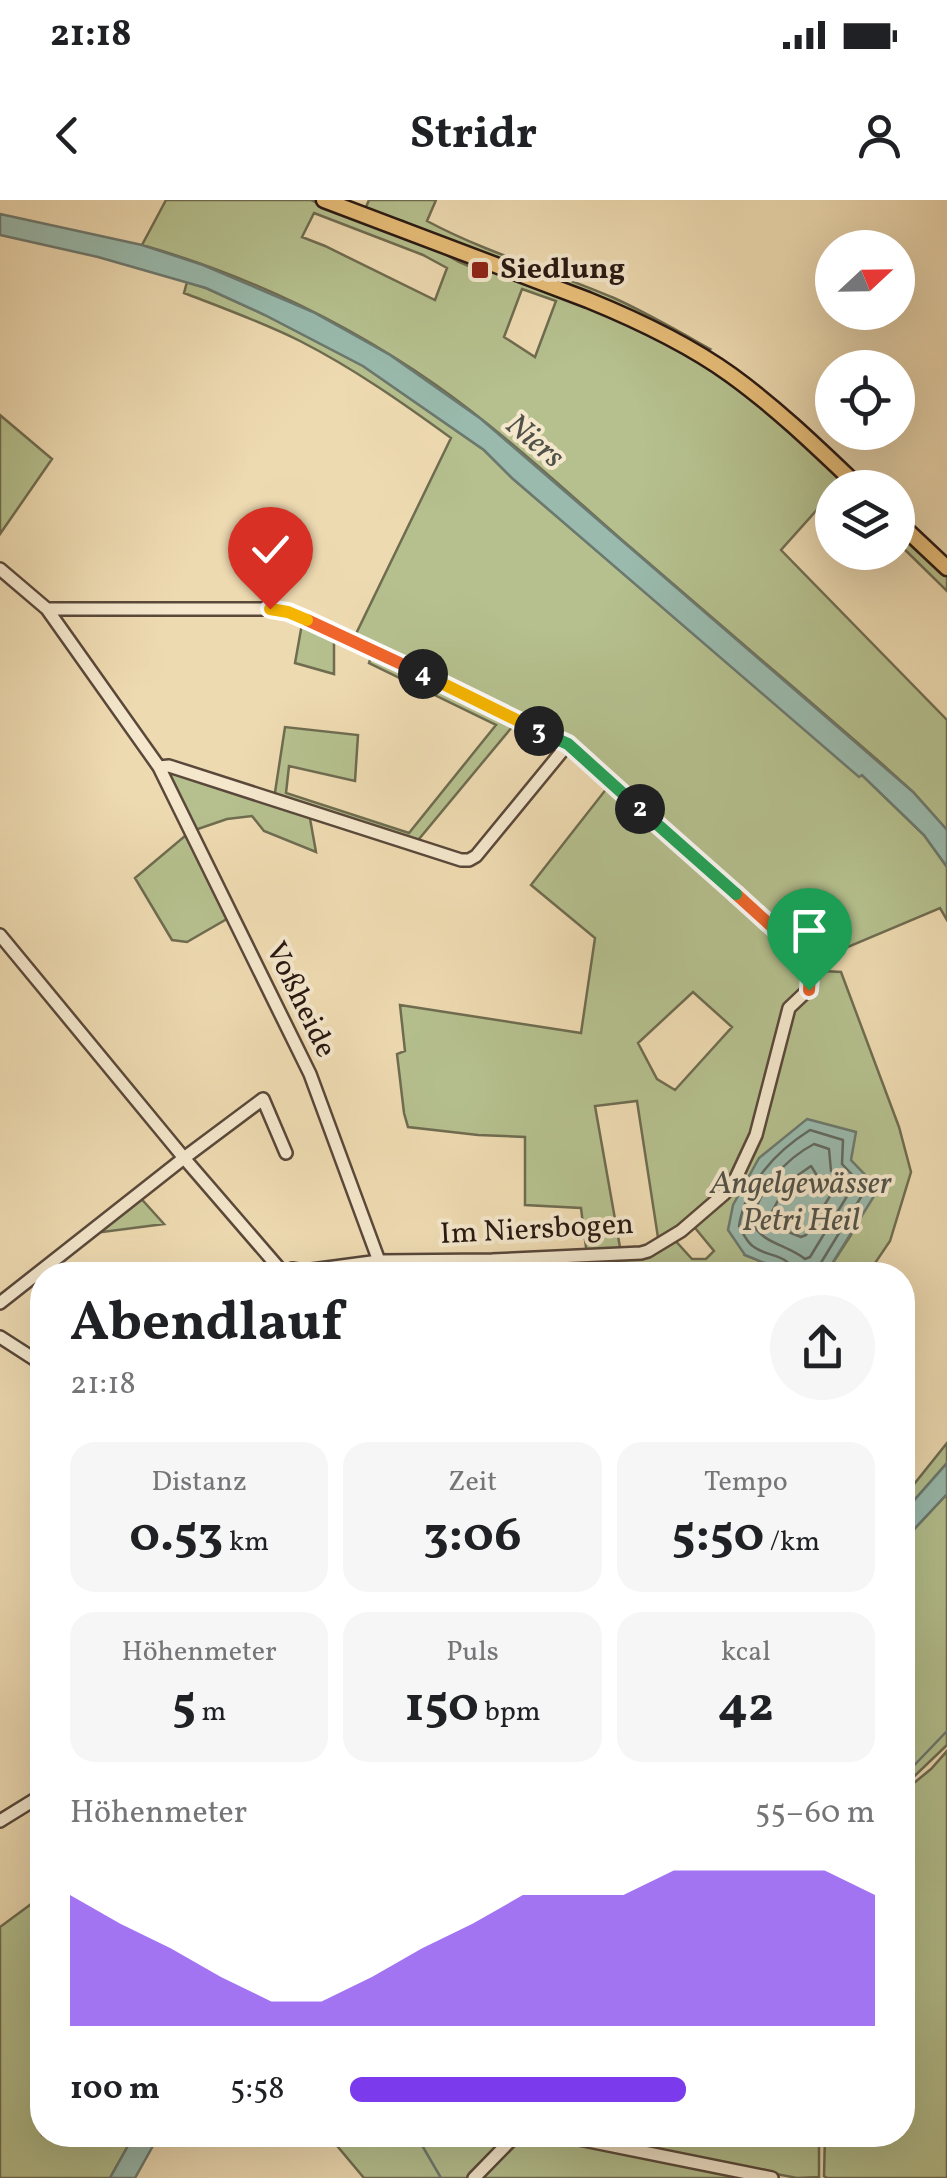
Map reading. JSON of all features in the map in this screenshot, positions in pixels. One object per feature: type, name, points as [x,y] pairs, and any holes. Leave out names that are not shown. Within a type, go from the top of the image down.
[{"type":"main road","points":[[324,200],[588,300],[656,330],[732,376],[840,470]]},
{"type":"main road","points":[[915,538],[947,568]]},
{"type":"street","name":"Voßheide","points":[[0,568],[48,609],[159,767],[310,1074],[379,1262]]},
{"type":"street","name":"Im Niersbogen","points":[[48,609],[270,609],[288,612],[344,636],[568,744],[811,962],[809,990],[789,1008],[756,1135],[741,1171],[724,1194],[681,1232],[641,1253],[379,1262]]},
{"type":"street","points":[[159,767],[169,766],[469,860],[568,744]]},
{"type":"street","points":[[0,935],[274,1262]]},
{"type":"street","points":[[52,1262],[263,1099],[286,1153]]},
{"type":"street","points":[[0,1303],[30,1279]]},
{"type":"street","points":[[0,1337],[30,1356]]},
{"type":"street","points":[[0,1821],[30,1802]]},
{"type":"street","points":[[474,2178],[504,2147]]},
{"type":"street","points":[[618,2147],[772,2178]]},
{"type":"green space","points":[[166,200],[311,200],[438,250],[480,271],[501,273],[586,305],[678,348],[757,401],[834,470],[815,470],[815,512],[781,550],[947,720],[947,830],[882,764],[534,463],[436,385],[332,321],[258,286],[142,245]],"holes":[[[314,213],[447,268],[435,300],[302,237]],[[522,289],[556,301],[535,357],[504,337]]]},
{"type":"green space","points":[[369,200],[436,200],[427,221],[614,298],[710,349],[704,352],[403,221],[369,212]]},
{"type":"green space","points":[[187,282],[265,315],[363,366],[484,450],[862,775],[924,835],[947,867],[947,920],[940,908],[812,962],[823,971],[841,972],[899,1127],[911,1172],[890,1241],[876,1262],[833,1262],[851,1235],[869,1179],[851,1161],[745,1255],[762,1262],[374,1262],[587,1255],[581,1208],[525,1205],[525,1137],[408,1127],[397,1054],[405,1051],[400,1005],[581,1033],[595,938],[531,885],[611,783],[568,744],[517,721],[414,845],[309,813],[316,852],[264,831],[252,816],[227,819],[192,831],[232,916],[187,942],[172,940],[135,878],[191,831],[159,767],[274,799],[285,727],[358,735],[355,781],[289,766],[286,793],[409,833],[496,725],[369,663],[373,650],[353,640],[451,438],[320,351],[184,293]],"holes":[[[693,992],[732,1027],[675,1090],[657,1079],[638,1043]],[[637,1101],[659,1244],[621,1253],[595,1106]],[[691,1223],[714,1251],[706,1259],[692,1259],[672,1237]]]},
{"type":"green space","points":[[0,415],[52,459],[0,534]]},
{"type":"green space","points":[[915,545],[947,576],[947,591],[915,560]]},
{"type":"green space","points":[[303,618],[334,631],[334,674],[295,663]]},
{"type":"green space","points":[[137,1194],[164,1224],[87,1234]]},
{"type":"green space","points":[[947,1443],[947,1463],[915,1499],[915,1483]]},
{"type":"green space","points":[[947,1494],[947,1745],[915,1776],[915,1528]]},
{"type":"green space","points":[[947,1751],[947,2178],[827,2178],[825,2147],[915,2147],[915,1782]]},
{"type":"green space","points":[[30,1905],[30,2147],[127,2147],[110,2178],[0,2178],[0,1927]]},
{"type":"green space","points":[[338,2147],[498,2147],[468,2178],[364,2178]]},
{"type":"green space","points":[[511,2147],[597,2147],[751,2178],[479,2178]]},
{"type":"green space","points":[[638,2147],[819,2147],[819,2177],[797,2178]]},
{"type":"water","points":[[0,214],[142,245],[203,265],[313,312],[390,355],[481,419],[913,792],[947,830],[947,867],[924,835],[862,775],[859,777],[484,450],[363,366],[206,288],[98,257],[0,235]]},
{"type":"water","name":"Angelgewässer Petri Heil","points":[[807,1119],[856,1132],[851,1160],[876,1193],[833,1262],[762,1262],[745,1255],[728,1230],[733,1205],[759,1158]]},
{"type":"water","points":[[947,1463],[947,1494],[915,1528],[915,1499]]},
{"type":"water","points":[[127,2147],[152,2147],[135,2178],[110,2178]]},
{"type":"waterway","points":[[915,1764],[947,1731]]},
{"type":"waterway","points":[[423,2147],[441,2178]]},
{"type":"place","name":"Siedlung","points":[[480,270]]},
{"type":"route","points":[[270,609],[288,612],[334,631],[568,744],[811,962],[809,990]]},
{"type":"water label","name":"Niers","points":[[534,442]]}]
